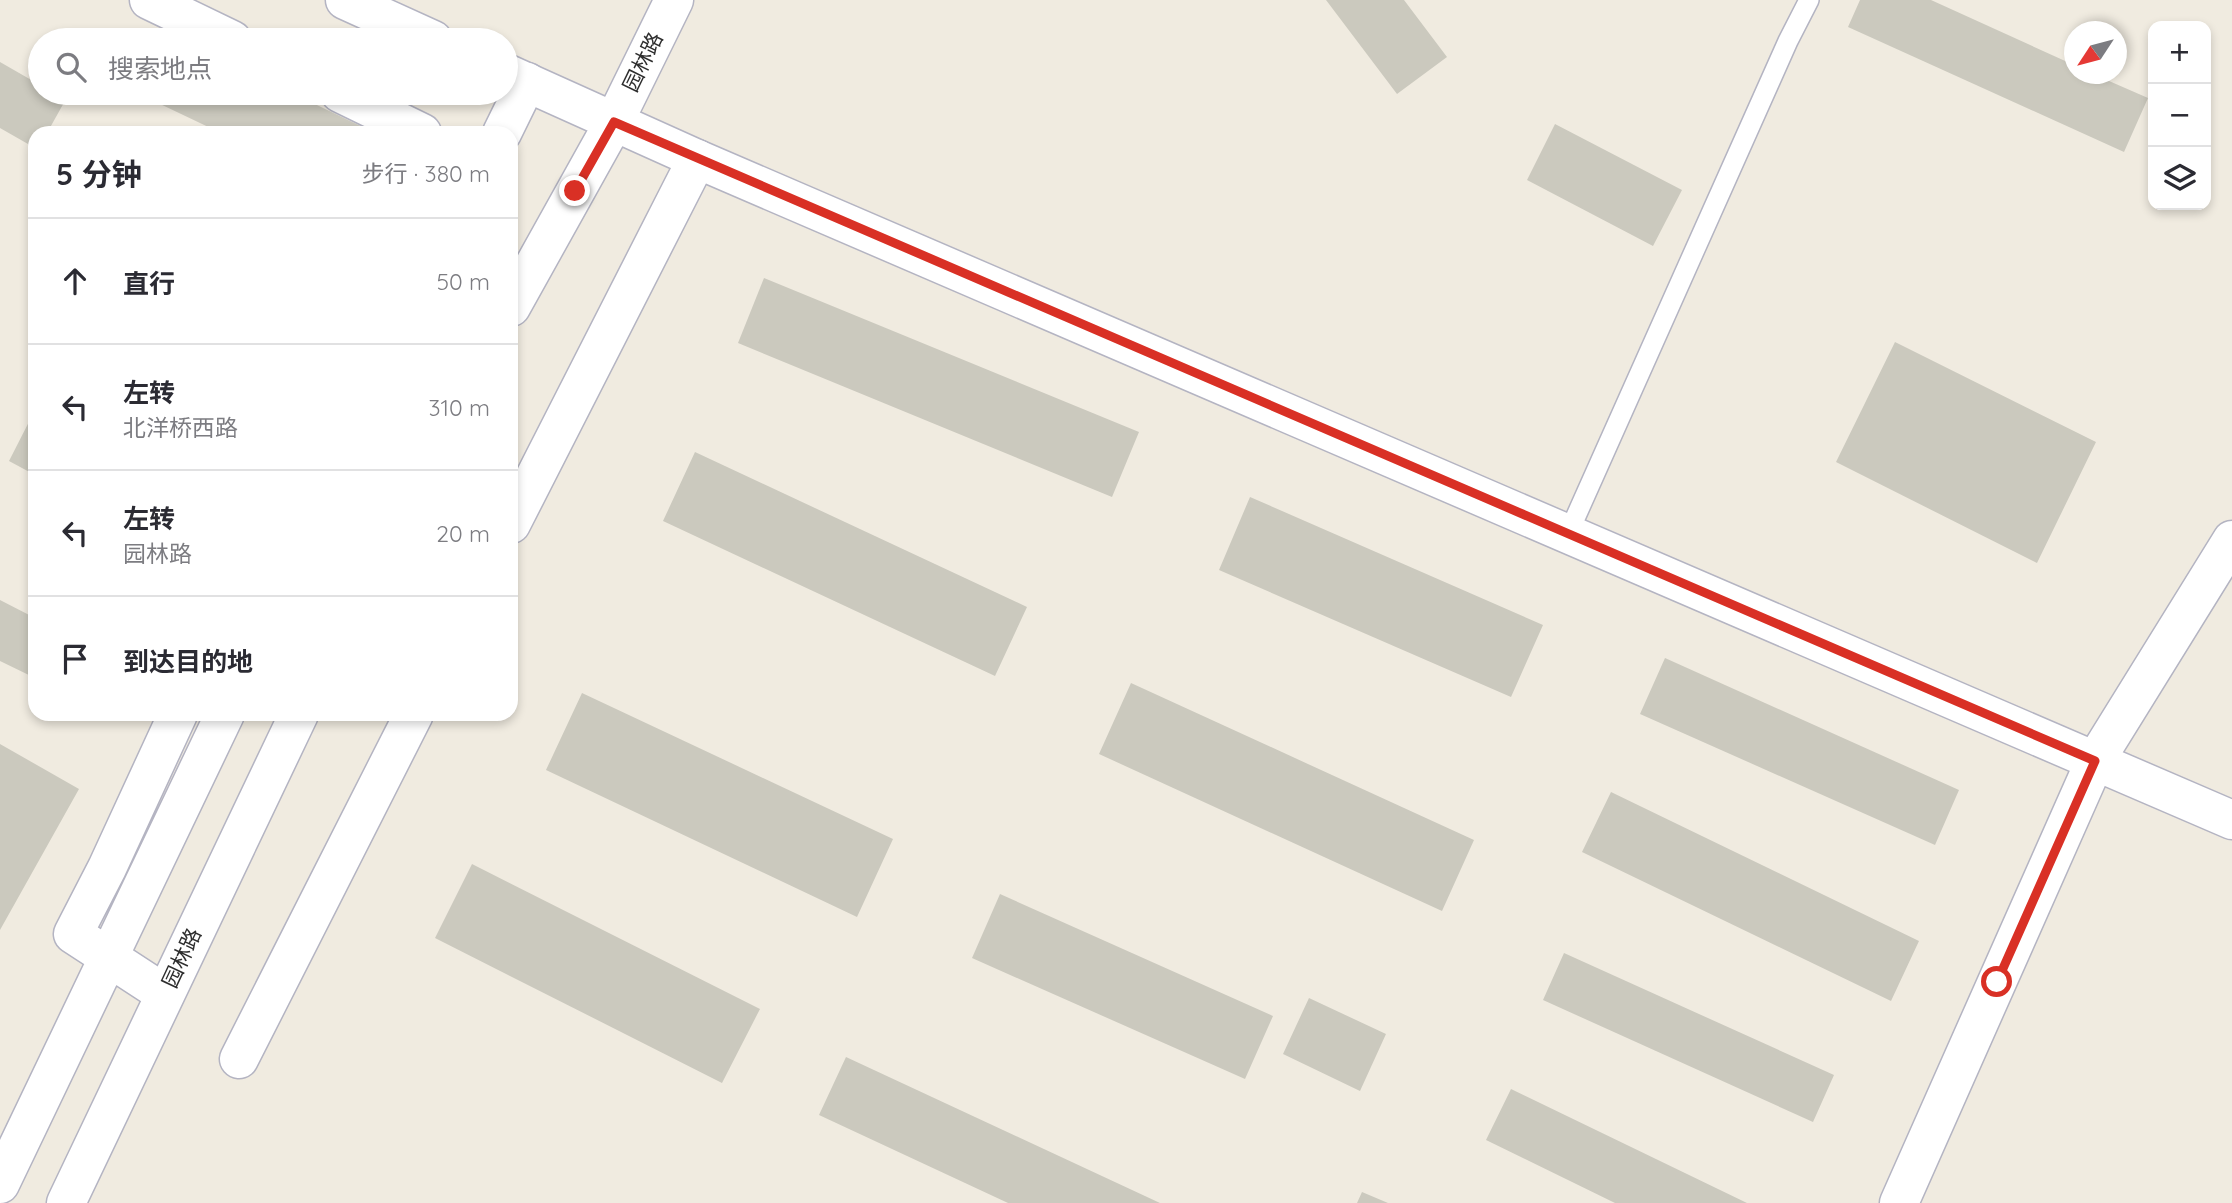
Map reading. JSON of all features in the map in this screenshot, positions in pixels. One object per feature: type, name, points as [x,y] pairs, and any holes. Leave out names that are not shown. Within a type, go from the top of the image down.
[{"type":"main road","points":[[149,0],[207,28]]},
{"type":"main road","points":[[345,0],[407,28]]},
{"type":"main road","name":"园林路","points":[[518,294],[614,122],[674,0]]},
{"type":"main road","points":[[518,79],[697,159],[2232,820]]},
{"type":"main road","points":[[365,105],[408,126]]},
{"type":"main road","points":[[504,126],[509,105]]},
{"type":"main road","points":[[518,510],[697,159]]},
{"type":"main road","points":[[1899,1203],[2095,761],[2232,540]]},
{"type":"main road","points":[[165,994],[73,934],[175,721]]},
{"type":"main road","points":[[0,1184],[222,721]]},
{"type":"main road","name":"园林路","points":[[66,1203],[296,721]]},
{"type":"main road","points":[[239,1059],[410,721]]},
{"type":"lane","points":[[1568,534],[1776,66],[1809,0]]},
{"type":"building","points":[[1326,0],[1404,0],[1447,57],[1397,94]]},
{"type":"building","points":[[1860,0],[1931,0],[2064,60],[2064,84],[2116,84],[2148,98],[2124,152],[1848,27]]},
{"type":"building","points":[[0,62],[28,78],[28,105],[63,105],[51,126],[28,126],[28,144],[0,128]]},
{"type":"building","points":[[162,105],[317,105],[360,126],[206,126]]},
{"type":"building","points":[[1555,124],[1682,190],[1653,246],[1527,180]]},
{"type":"building","points":[[764,278],[1139,432],[1112,497],[738,343]]},
{"type":"building","points":[[1895,342],[2096,442],[2037,563],[1836,462]]},
{"type":"building","points":[[28,424],[28,471],[9,461]]},
{"type":"building","points":[[695,452],[1027,607],[995,676],[663,521]]},
{"type":"building","points":[[1250,497],[1543,625],[1511,697],[1219,570]]},
{"type":"building","points":[[0,600],[28,614],[28,675],[0,661]]},
{"type":"building","points":[[1665,658],[1959,790],[1935,845],[1640,714]]},
{"type":"building","points":[[1131,683],[1474,840],[1442,911],[1099,754]]},
{"type":"building","points":[[582,693],[893,839],[857,917],[546,770]]},
{"type":"building","points":[[0,744],[79,789],[0,930]]},
{"type":"building","points":[[1611,792],[1919,941],[1891,1001],[1582,852]]},
{"type":"building","points":[[472,864],[760,1009],[722,1083],[435,938]]},
{"type":"building","points":[[1000,894],[1273,1016],[1245,1079],[972,958]]},
{"type":"building","points":[[1564,953],[1834,1075],[1813,1122],[1543,1000]]},
{"type":"building","points":[[1309,998],[1386,1034],[1360,1091],[1283,1054]]},
{"type":"building","points":[[846,1057],[1160,1203],[1008,1203],[819,1115]]},
{"type":"building","points":[[1511,1089],[1747,1203],[1615,1203],[1486,1140]]},
{"type":"building","points":[[1362,1192],[1388,1203],[1357,1203]]},
{"type":"route","points":[[575,191],[614,122],[2095,761],[1997,982]]}]
